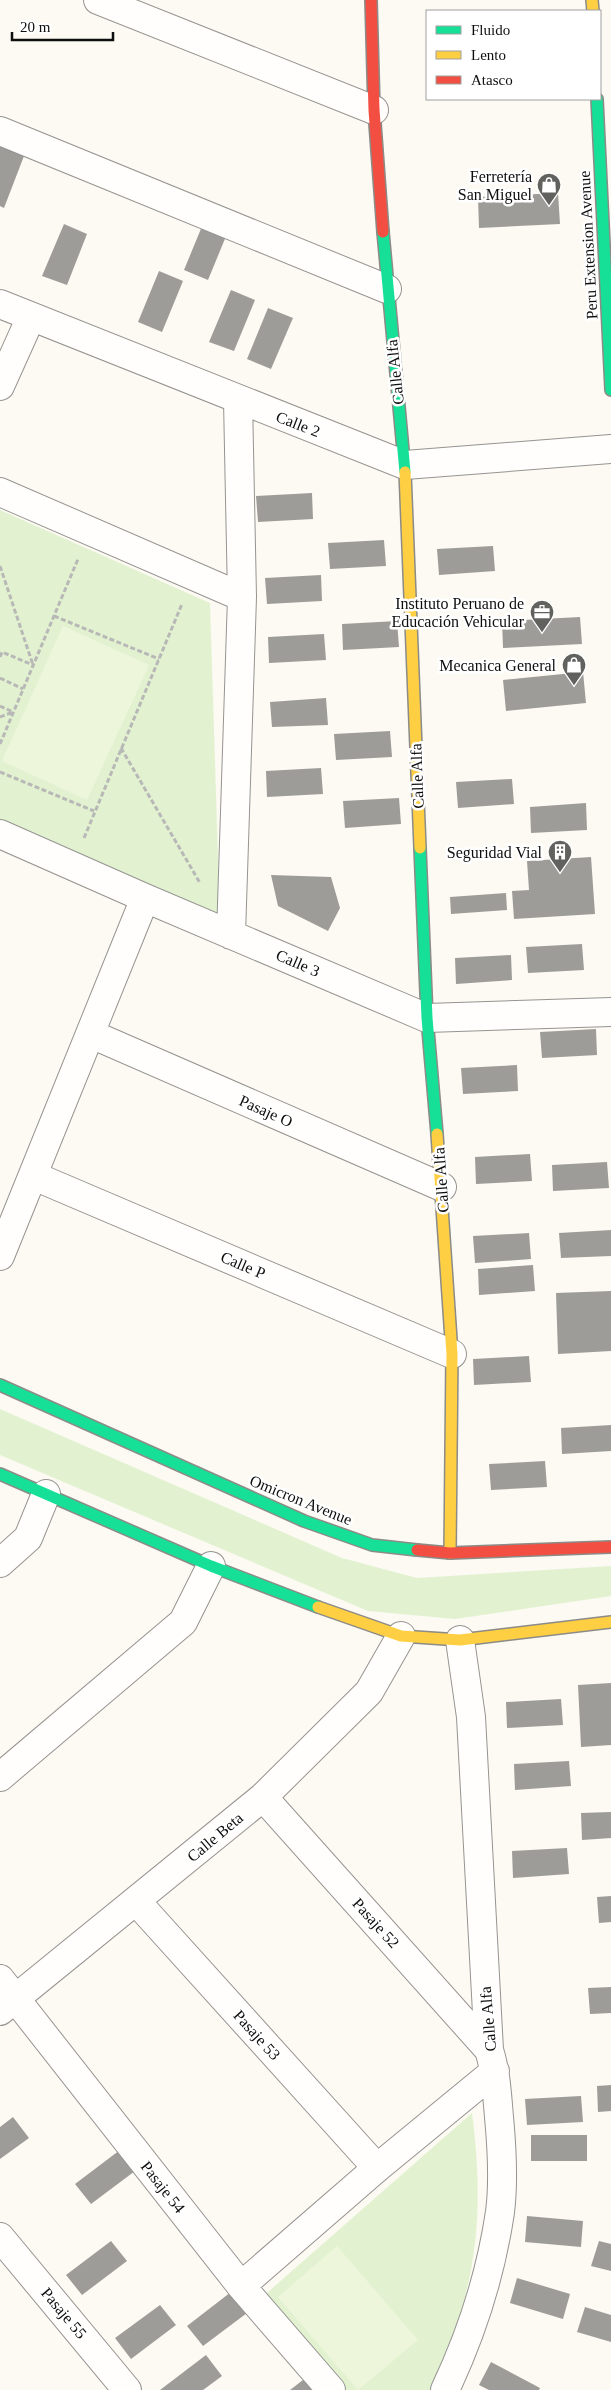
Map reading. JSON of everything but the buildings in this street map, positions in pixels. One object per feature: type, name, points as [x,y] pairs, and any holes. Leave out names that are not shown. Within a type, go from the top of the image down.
[{"type":"street","points":[[98,0],[374,110]]},
{"type":"street","name":"Calle Alfa","points":[[371,0],[374,110],[387,289],[405,465],[427,1018],[442,1187],[452,1354],[450,1553]]},
{"type":"street","name":"Peru Extension Avenue","points":[[597,100],[611,390]]},
{"type":"street","points":[[0,130],[387,289]]},
{"type":"street","name":"Calle 2","points":[[0,304],[405,465],[611,449]]},
{"type":"street","points":[[0,386],[31,317]]},
{"type":"street","points":[[231,935],[242,597],[238,400]]},
{"type":"street","points":[[0,492],[194,578],[242,597]]},
{"type":"street","name":"Calle 3","points":[[0,834],[427,1018],[611,1012]]},
{"type":"street","points":[[0,1256],[145,898]]},
{"type":"street","name":"Pasaje O","points":[[91,1034],[442,1187]]},
{"type":"street","name":"Calle P","points":[[34,1176],[452,1354]]},
{"type":"street","name":"Omicron Avenue","points":[[0,1385],[304,1521],[372,1545],[450,1553],[611,1547]]},
{"type":"street","points":[[0,1474],[211,1566],[341,1616],[401,1636],[460,1640],[611,1622]]},
{"type":"street","points":[[0,1563],[28,1538],[46,1494]]},
{"type":"street","points":[[0,1777],[183,1622],[211,1566]]},
{"type":"street","name":"Calle Beta","points":[[5,1996],[136,1901],[263,1797],[369,1692],[401,1636]]},
{"type":"street","name":"Calle Alfa","points":[[445,2390],[462,2353],[492,2256],[500,2211],[502,2160],[492,2061],[471,1717],[460,1640]]},
{"type":"street","name":"Pasaje 52","points":[[263,1797],[492,2061]]},
{"type":"street","name":"Pasaje 53","points":[[136,1901],[377,2168]]},
{"type":"street","name":"Pasaje 54","points":[[5,1996],[241,2286],[331,2390]]},
{"type":"street","points":[[241,2286],[377,2168],[492,2061]]},
{"type":"street","name":"Pasaje 55","points":[[0,2237],[127,2390]]},
{"type":"path","points":[[0,744],[82,551]]},
{"type":"path","points":[[0,566],[33,665]]},
{"type":"path","points":[[82,842],[194,578]]},
{"type":"path","points":[[54,616],[159,659]]},
{"type":"path","points":[[0,656],[2,652],[33,665]]},
{"type":"path","points":[[0,678],[23,689]]},
{"type":"path","points":[[0,706],[13,712]]},
{"type":"path","points":[[0,717],[13,712]]},
{"type":"path","points":[[121,748],[205,892]]},
{"type":"path","points":[[0,772],[94,811]]},
{"type":"green space","points":[[0,510],[210,603],[220,922],[0,829]]},
{"type":"green space","points":[[63,626],[149,665],[87,800],[2,761]]},
{"type":"green space","points":[[0,1409],[342,1558],[417,1578],[611,1566],[611,1596],[455,1619],[368,1611],[0,1455]]},
{"type":"green space","points":[[472,2113],[478,2188],[474,2254],[459,2320],[433,2390],[338,2390],[260,2299]]},
{"type":"green space","points":[[337,2246],[418,2340],[358,2390],[278,2297]]},
{"type":"traffic: fast","points":[[597,100],[611,390]]},
{"type":"traffic: fast","points":[[383,232],[405,472]]},
{"type":"traffic: fast","points":[[420,848],[427,1018],[437,1134]]},
{"type":"traffic: fast","points":[[0,1385],[304,1521],[372,1545],[417,1550]]},
{"type":"traffic: fast","points":[[0,1474],[211,1566],[318,1607]]},
{"type":"traffic: slow","points":[[592,0],[593,10]]},
{"type":"traffic: slow","points":[[405,472],[420,848]]},
{"type":"traffic: slow","points":[[437,1134],[452,1354],[450,1553]]},
{"type":"traffic: slow","points":[[318,1607],[401,1636],[460,1640],[611,1622]]},
{"type":"traffic: jam","points":[[371,0],[374,110],[383,232]]},
{"type":"traffic: jam","points":[[417,1550],[450,1553],[611,1547]]},
{"type":"place","name":"Ferretería San Miguel","points":[[549,206]]},
{"type":"place","name":"Instituto Peruano de Educación Vehicular","points":[[542,633]]},
{"type":"place","name":"Mecanica General","points":[[574,686]]},
{"type":"place","name":"Seguridad Vial","points":[[560,873]]}]
